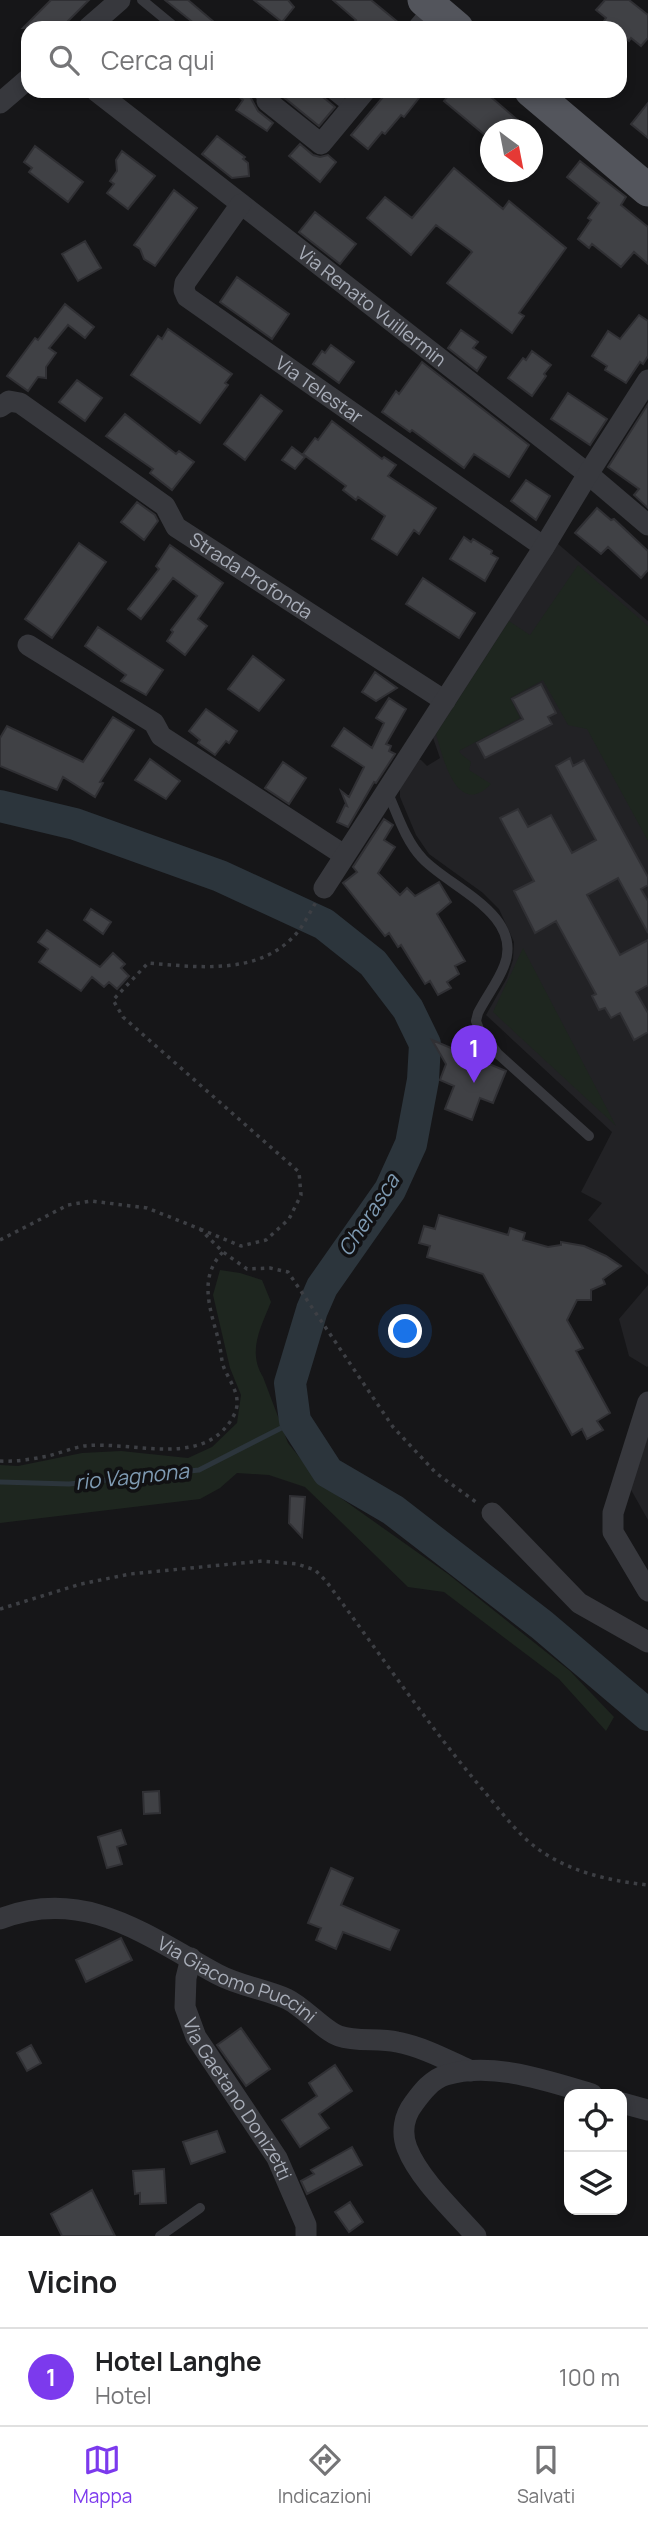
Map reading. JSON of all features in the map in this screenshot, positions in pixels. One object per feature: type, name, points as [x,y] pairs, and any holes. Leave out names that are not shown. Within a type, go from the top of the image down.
[{"type":"main road","points":[[539,98],[648,190]]},
{"type":"street","points":[[96,21],[120,0]]},
{"type":"street","points":[[0,103],[21,85]]},
{"type":"street","name":"Via Renato Vuillermin","points":[[105,98],[588,474],[648,525]]},
{"type":"street","points":[[264,98],[321,144],[359,98]]},
{"type":"street","name":"Via Telestar","points":[[241,204],[185,283],[187,297],[544,547]]},
{"type":"street","points":[[324,888],[544,547],[648,380]]},
{"type":"street","name":"Strada Profonda","points":[[0,407],[9,401],[20,403],[165,506],[176,527],[444,701]]},
{"type":"street","points":[[28,646],[154,723],[161,736],[344,855]]},
{"type":"street","points":[[648,1402],[613,1513],[612,1532],[648,1591]]},
{"type":"street","points":[[492,1513],[579,1603],[648,1642]]},
{"type":"street","name":"Via Giacomo Puccini","points":[[0,1919],[18,1912],[52,1909],[86,1911],[126,1923],[219,1975],[288,1999],[338,2036],[397,2042],[422,2048],[471,2071]]},
{"type":"street","name":"Via Gaetano Donizetti","points":[[191,1958],[186,1978],[185,2007],[196,2037],[277,2158],[306,2225],[306,2236]]},
{"type":"street","points":[[476,2236],[417,2166],[407,2147],[404,2130],[407,2112],[432,2083],[445,2076],[471,2071],[501,2072],[571,2089]]},
{"type":"street","points":[[627,2104],[648,2110]]},
{"type":"lane","points":[[142,0],[168,21]]},
{"type":"lane","points":[[337,98],[350,109]]},
{"type":"lane","points":[[387,791],[407,835],[422,859],[484,905],[501,926],[506,937],[508,952],[505,965],[478,1013],[476,1021],[479,1029],[498,1054],[589,1136]]},
{"type":"lane","points":[[160,2236],[200,2208]]},
{"type":"path","points":[[0,1240],[68,1205],[91,1201],[147,1208],[241,1246],[266,1240],[289,1219],[302,1195],[299,1172],[122,1017],[113,1000],[148,963],[214,968],[239,965],[276,951],[296,934],[324,888]]},
{"type":"path","points":[[200,1229],[223,1252],[247,1269],[270,1268],[288,1272],[393,1427],[436,1473],[492,1513]]},
{"type":"path","points":[[0,1461],[46,1457],[82,1446],[188,1449],[206,1444],[225,1428],[236,1410],[235,1387],[223,1367],[211,1318],[207,1279],[213,1262],[223,1252]]},
{"type":"path","points":[[0,1609],[81,1584],[130,1574],[262,1561],[298,1564],[315,1570],[326,1581],[466,1770],[508,1820],[536,1848],[565,1865],[615,1882],[648,1885]]},
{"type":"shaded area","points":[[557,543],[648,621],[648,1275],[588,1220],[602,1203],[581,1192],[612,1132],[486,1015],[507,978],[513,960],[514,942],[499,909],[483,893],[429,854],[416,835],[400,797],[400,784],[417,759],[427,766],[440,758],[432,735]]},
{"type":"shaded area","points":[[578,565],[648,626],[648,841],[587,729],[568,725],[543,680],[510,698],[520,718],[459,751],[471,762],[469,770],[491,784],[479,793],[469,794],[453,781],[436,734],[509,621],[530,635]]},
{"type":"shaded area","points":[[523,948],[616,1126],[493,1012]]},
{"type":"shaded area","points":[[220,1270],[262,1280],[271,1302],[257,1339],[258,1367],[288,1443],[321,1484],[448,1574],[570,1671],[614,1717],[606,1731],[559,1679],[444,1592],[408,1587],[305,1487],[269,1475],[237,1473],[220,1488],[200,1499],[0,1523],[0,1465],[18,1466],[82,1453],[121,1451],[188,1458],[212,1447],[237,1423],[241,1395],[230,1368],[213,1295]]},
{"type":"shaded area","points":[[648,1285],[647,1367],[629,1356],[619,1319]]},
{"type":"shaded area","points":[[648,1436],[648,1520],[630,1488]]},
{"type":"building","points":[[51,0],[89,0],[68,21],[30,21]]},
{"type":"building","points":[[165,0],[188,0],[213,21],[191,21]]},
{"type":"building","points":[[254,0],[288,0],[294,7],[281,21]]},
{"type":"building","points":[[333,0],[371,0],[396,21],[355,21]]},
{"type":"building","points":[[605,0],[629,0],[648,15],[648,38],[641,46],[631,38],[629,41],[627,21],[604,21],[606,18],[596,10]]},
{"type":"building","points":[[241,98],[251,98],[258,111],[273,123],[267,131],[236,110],[243,100]]},
{"type":"building","points":[[285,98],[324,98],[335,107],[319,126]]},
{"type":"building","points":[[382,98],[419,98],[404,117],[401,115],[368,149],[351,135]]},
{"type":"building","points":[[446,98],[492,98],[516,119],[480,119],[480,131],[444,101]]},
{"type":"building","points":[[648,103],[648,138],[631,124]]},
{"type":"building","points":[[217,136],[245,157],[243,159],[248,163],[249,176],[232,178],[202,154]]},
{"type":"building","points":[[300,144],[313,155],[328,155],[336,162],[320,182],[289,156]]},
{"type":"building","points":[[35,146],[83,182],[68,202],[29,172],[32,168],[24,162]]},
{"type":"building","points":[[122,151],[155,176],[128,209],[107,193],[114,184],[110,181],[117,171],[116,160]]},
{"type":"building","points":[[580,161],[626,197],[621,205],[648,227],[648,264],[634,252],[621,267],[592,244],[589,248],[578,239],[599,203],[567,177]]},
{"type":"building","points":[[454,168],[503,209],[509,201],[566,248],[519,313],[524,316],[512,333],[447,283],[472,252],[470,250],[436,225],[411,255],[367,218],[385,197],[412,218]]},
{"type":"building","points":[[174,190],[197,208],[155,266],[144,259],[140,249],[134,245]]},
{"type":"building","points":[[315,212],[356,244],[340,264],[299,232]]},
{"type":"building","points":[[85,241],[101,268],[78,281],[62,254]]},
{"type":"building","points":[[237,277],[289,314],[272,339],[220,302]]},
{"type":"building","points":[[65,304],[94,327],[85,338],[68,325],[49,348],[56,353],[46,367],[46,378],[38,377],[28,391],[7,376]]},
{"type":"building","points":[[639,315],[648,321],[648,356],[643,364],[640,362],[626,383],[605,370],[607,366],[592,356],[608,331],[620,339]]},
{"type":"building","points":[[168,329],[232,374],[225,383],[228,385],[200,423],[131,375],[158,336],[162,339]]},
{"type":"building","points":[[461,330],[478,342],[473,348],[486,357],[477,371],[448,348]]},
{"type":"building","points":[[331,345],[354,362],[339,383],[313,364],[322,351],[325,353]]},
{"type":"building","points":[[532,351],[551,365],[532,396],[508,378]]},
{"type":"building","points":[[422,362],[529,445],[509,477],[474,454],[464,468],[382,412],[396,391],[399,394]]},
{"type":"building","points":[[77,380],[102,398],[85,421],[59,402]]},
{"type":"building","points":[[568,393],[607,419],[590,445],[551,419]]},
{"type":"building","points":[[261,395],[282,411],[245,460],[224,444]]},
{"type":"building","points":[[648,404],[648,508],[634,495],[639,489],[608,467]]},
{"type":"building","points":[[125,414],[176,454],[179,451],[194,462],[172,490],[150,473],[153,469],[106,436]]},
{"type":"building","points":[[332,421],[382,459],[384,457],[396,465],[388,476],[436,508],[419,534],[414,530],[397,555],[372,539],[385,516],[358,497],[356,500],[343,490],[346,486],[303,454]]},
{"type":"building","points":[[292,447],[305,457],[295,469],[282,460]]},
{"type":"building","points":[[526,480],[550,496],[536,520],[511,501]]},
{"type":"building","points":[[137,502],[155,515],[158,521],[144,540],[121,522]]},
{"type":"building","points":[[597,508],[611,520],[614,519],[648,551],[648,570],[641,578],[608,547],[601,554],[575,533]]},
{"type":"building","points":[[464,537],[471,542],[473,539],[498,558],[485,581],[450,559]]},
{"type":"building","points":[[79,543],[106,562],[52,638],[25,619]]},
{"type":"building","points":[[170,545],[223,583],[198,619],[207,626],[185,655],[167,641],[173,632],[171,630],[197,596],[173,578],[141,619],[128,609],[159,569],[156,566]]},
{"type":"building","points":[[423,578],[475,613],[459,638],[406,604]]},
{"type":"building","points":[[98,627],[163,670],[146,695],[121,681],[126,675],[85,646]]},
{"type":"building","points":[[253,656],[284,680],[259,711],[228,689]]},
{"type":"building","points":[[375,672],[397,688],[376,701],[362,692]]},
{"type":"building","points":[[541,684],[556,713],[548,717],[552,724],[485,758],[477,743],[523,719],[512,699]]},
{"type":"building","points":[[389,698],[406,709],[386,744],[391,746],[389,751],[395,754],[376,783],[374,782],[348,827],[337,822],[345,805],[347,806],[341,791],[349,797],[364,767],[332,746],[344,728],[372,748],[384,723],[376,718]]},
{"type":"building","points":[[206,709],[237,731],[229,743],[226,741],[215,755],[198,743],[200,740],[189,731]]},
{"type":"building","points":[[113,717],[134,730],[100,782],[103,783],[95,797],[63,777],[57,790],[0,766],[0,738],[7,726],[83,762]]},
{"type":"building","points":[[570,758],[573,766],[584,760],[648,877],[648,885],[641,889],[648,901],[648,933],[618,878],[587,895],[620,955],[648,940],[648,985],[636,992],[648,1013],[648,1032],[634,1040],[620,1013],[611,1018],[605,1008],[599,1010],[592,996],[596,994],[556,921],[535,933],[514,891],[534,881],[500,818],[518,809],[528,827],[551,815],[572,853],[596,840],[556,766]]},
{"type":"building","points":[[150,759],[180,781],[166,799],[135,780]]},
{"type":"building","points":[[283,762],[306,778],[289,804],[265,788]]},
{"type":"building","points":[[384,819],[393,825],[384,840],[395,847],[378,873],[400,895],[407,888],[415,896],[439,882],[451,902],[437,914],[465,961],[455,966],[459,974],[447,982],[451,988],[438,995],[430,981],[425,984],[401,945],[398,947],[389,933],[385,936],[343,883],[357,872],[353,867]]},
{"type":"building","points":[[91,909],[111,922],[103,934],[84,920]]},
{"type":"building","points":[[47,930],[100,967],[113,953],[125,964],[121,968],[129,976],[117,989],[109,982],[104,987],[92,977],[81,991],[39,962],[48,949],[38,942]]},
{"type":"building","points":[[432,1040],[506,1071],[493,1103],[480,1098],[472,1120],[445,1109],[454,1086],[440,1080],[446,1064]]},
{"type":"building","points":[[439,1215],[508,1235],[510,1228],[525,1233],[523,1240],[548,1247],[561,1245],[561,1242],[584,1246],[621,1266],[603,1279],[605,1284],[591,1290],[591,1300],[577,1300],[567,1320],[583,1348],[576,1351],[610,1413],[597,1421],[603,1430],[587,1439],[582,1429],[572,1435],[483,1274],[427,1257],[430,1246],[419,1243],[424,1226],[435,1229]]},
{"type":"building","points":[[290,1496],[305,1497],[302,1537],[289,1523]]},
{"type":"building","points":[[159,1791],[160,1813],[144,1814],[143,1792]]},
{"type":"building","points":[[121,1830],[126,1844],[117,1847],[122,1864],[107,1868],[98,1837]]},
{"type":"building","points":[[331,1868],[353,1878],[341,1905],[399,1930],[390,1950],[343,1932],[336,1949],[316,1940],[321,1928],[308,1923]]},
{"type":"building","points":[[121,1938],[132,1960],[86,1982],[76,1960]]},
{"type":"building","points":[[241,2028],[270,2069],[246,2086],[217,2045]]},
{"type":"building","points":[[31,2045],[41,2063],[27,2071],[17,2053]]},
{"type":"building","points":[[335,2065],[352,2091],[319,2114],[329,2128],[300,2147],[282,2120],[317,2096],[309,2083]]},
{"type":"building","points":[[217,2131],[225,2152],[191,2164],[183,2142]]},
{"type":"building","points":[[352,2147],[362,2165],[307,2194],[301,2181],[314,2174],[311,2170]]},
{"type":"building","points":[[164,2169],[166,2203],[140,2204],[140,2193],[135,2194],[133,2171]]},
{"type":"building","points":[[92,2190],[115,2236],[62,2236],[51,2214]]},
{"type":"building","points":[[350,2202],[363,2222],[349,2232],[335,2212]]},
{"type":"waterway","name":"Cherasca","points":[[0,806],[75,824],[220,876],[324,924],[373,963],[408,1009],[425,1044],[423,1080],[411,1144],[390,1190],[322,1287],[312,1310],[290,1383],[295,1421],[328,1472],[393,1510],[542,1625],[648,1715]]},
{"type":"waterway","name":"rio Vagnona","points":[[0,1482],[69,1484],[199,1470],[295,1421]]},
{"type":"place","name":"Hotel Langhe","points":[[474,1083]]}]
